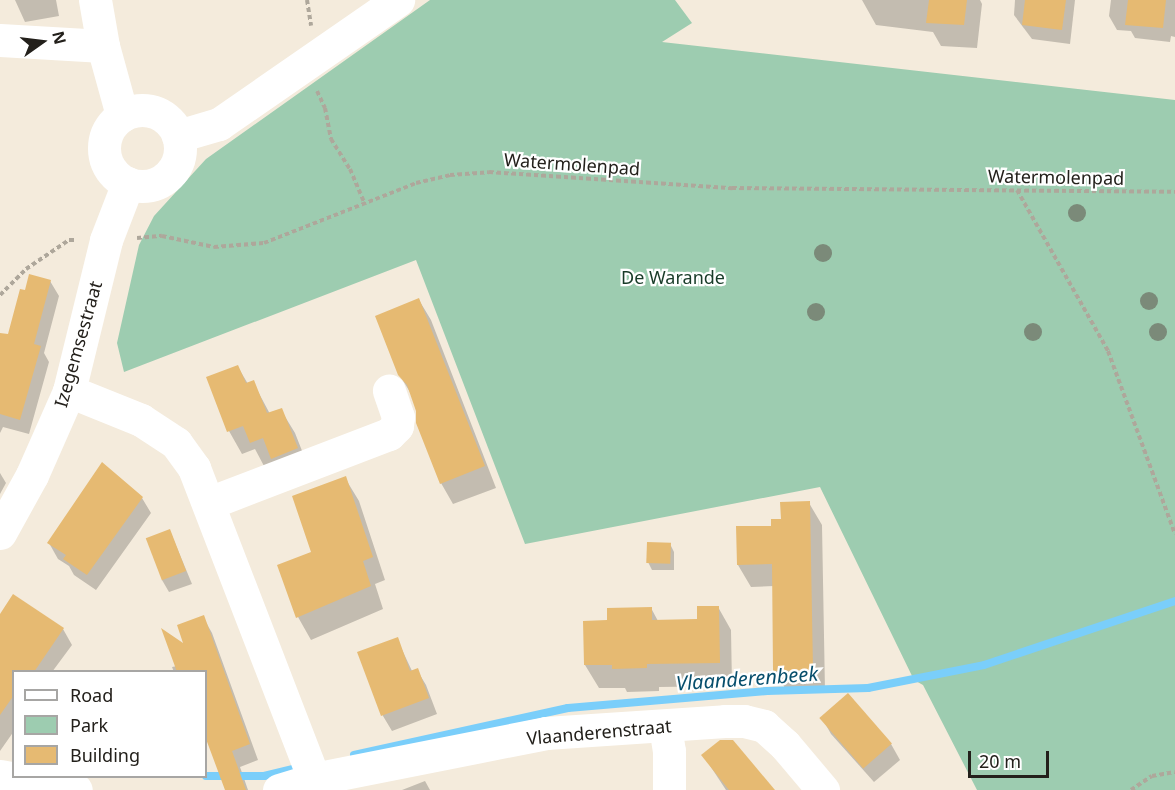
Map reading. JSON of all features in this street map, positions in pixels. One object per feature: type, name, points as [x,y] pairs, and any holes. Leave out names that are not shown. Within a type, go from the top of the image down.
[{"type":"street","points":[[95,0],[103,46],[122,115]]},
{"type":"street","points":[[178,136],[219,124],[398,0]]},
{"type":"street","points":[[0,40],[103,46]]},
{"type":"street","points":[[136,110],[149,110],[161,115],[171,124],[178,136],[180,153],[175,166],[157,183],[144,186],[128,183],[117,176],[108,165],[104,153],[106,135],[112,124],[122,115],[136,110]]},
{"type":"street","name":"Izegemsestraat","points":[[0,533],[32,475],[69,391],[106,240],[128,183]]},
{"type":"street","points":[[69,391],[141,420],[176,443],[194,468],[316,784]]},
{"type":"street","points":[[209,503],[389,434],[397,426],[398,417],[389,391]]},
{"type":"street","name":"Vlaanderenstraat","points":[[279,790],[316,784],[546,733],[725,721],[744,721],[764,726],[785,745],[823,790]]},
{"type":"street","points":[[665,726],[669,751],[669,790]]},
{"type":"street","points":[[0,776],[76,790]]},
{"type":"path","points":[[304,64],[325,108],[332,139],[350,169],[365,204]]},
{"type":"path","name":"Watermolenpad","points":[[0,295],[26,269],[69,240],[162,236],[214,248],[264,243],[290,235],[416,183],[450,175],[489,172],[732,188],[1175,192]]},
{"type":"path","points":[[1017,190],[1108,351],[1175,534]]},
{"type":"path","points":[[1170,520],[1175,514]]},
{"type":"path","points":[[1131,790],[1152,776],[1175,772]]},
{"type":"green space","name":"De Warande","points":[[430,0],[675,0],[692,23],[662,42],[1175,100],[1175,790],[977,790],[923,685],[914,680],[820,487],[525,544],[416,260],[124,372],[117,343],[139,245],[154,216],[206,159]]},
{"type":"building","points":[[929,0],[967,0],[964,25],[926,23]]},
{"type":"building","points":[[1025,0],[1066,0],[1062,30],[1022,25]]},
{"type":"building","points":[[1128,0],[1166,0],[1163,28],[1125,25]]},
{"type":"building","points":[[29,274],[51,280],[34,344],[41,346],[20,420],[0,414],[0,333],[8,334],[20,289],[25,290]]},
{"type":"building","points":[[419,298],[485,466],[440,484],[416,423],[416,411],[407,385],[398,375],[375,316]]},
{"type":"building","points":[[238,365],[246,383],[254,380],[267,413],[282,408],[298,448],[271,459],[263,438],[250,443],[243,426],[227,432],[206,377]]},
{"type":"building","points":[[102,462],[143,497],[87,575],[63,559],[66,555],[47,543]]},
{"type":"building","points":[[346,476],[373,557],[363,561],[371,586],[296,618],[277,565],[311,552],[292,496]]},
{"type":"building","points":[[810,501],[813,670],[773,671],[772,564],[737,565],[736,526],[771,526],[771,519],[781,519],[780,502]]},
{"type":"building","points":[[170,529],[186,571],[162,580],[146,538]]},
{"type":"building","points":[[647,542],[671,543],[670,564],[646,563]]},
{"type":"building","points":[[13,594],[64,628],[35,670],[12,670],[12,698],[0,715],[0,614]]},
{"type":"building","points":[[697,606],[719,606],[720,663],[647,664],[647,668],[612,669],[612,665],[584,665],[583,621],[607,620],[607,608],[652,607],[652,620],[697,619]]},
{"type":"building","points":[[204,615],[250,744],[232,751],[246,790],[225,790],[207,742],[207,670],[176,670],[161,628],[183,643],[177,625]]},
{"type":"building","points":[[398,637],[410,671],[418,668],[429,698],[381,716],[357,652]]},
{"type":"building","points":[[848,693],[892,744],[863,768],[819,718]]},
{"type":"building","points":[[720,740],[733,740],[775,790],[729,790],[701,755]]},
{"type":"waterway","name":"Vlaanderenbeek","points":[[354,755],[568,708],[767,691],[868,688],[984,665],[1175,601]]},
{"type":"waterway","name":"Vlaanderenbeek","points":[[207,776],[264,776],[295,768]]}]
